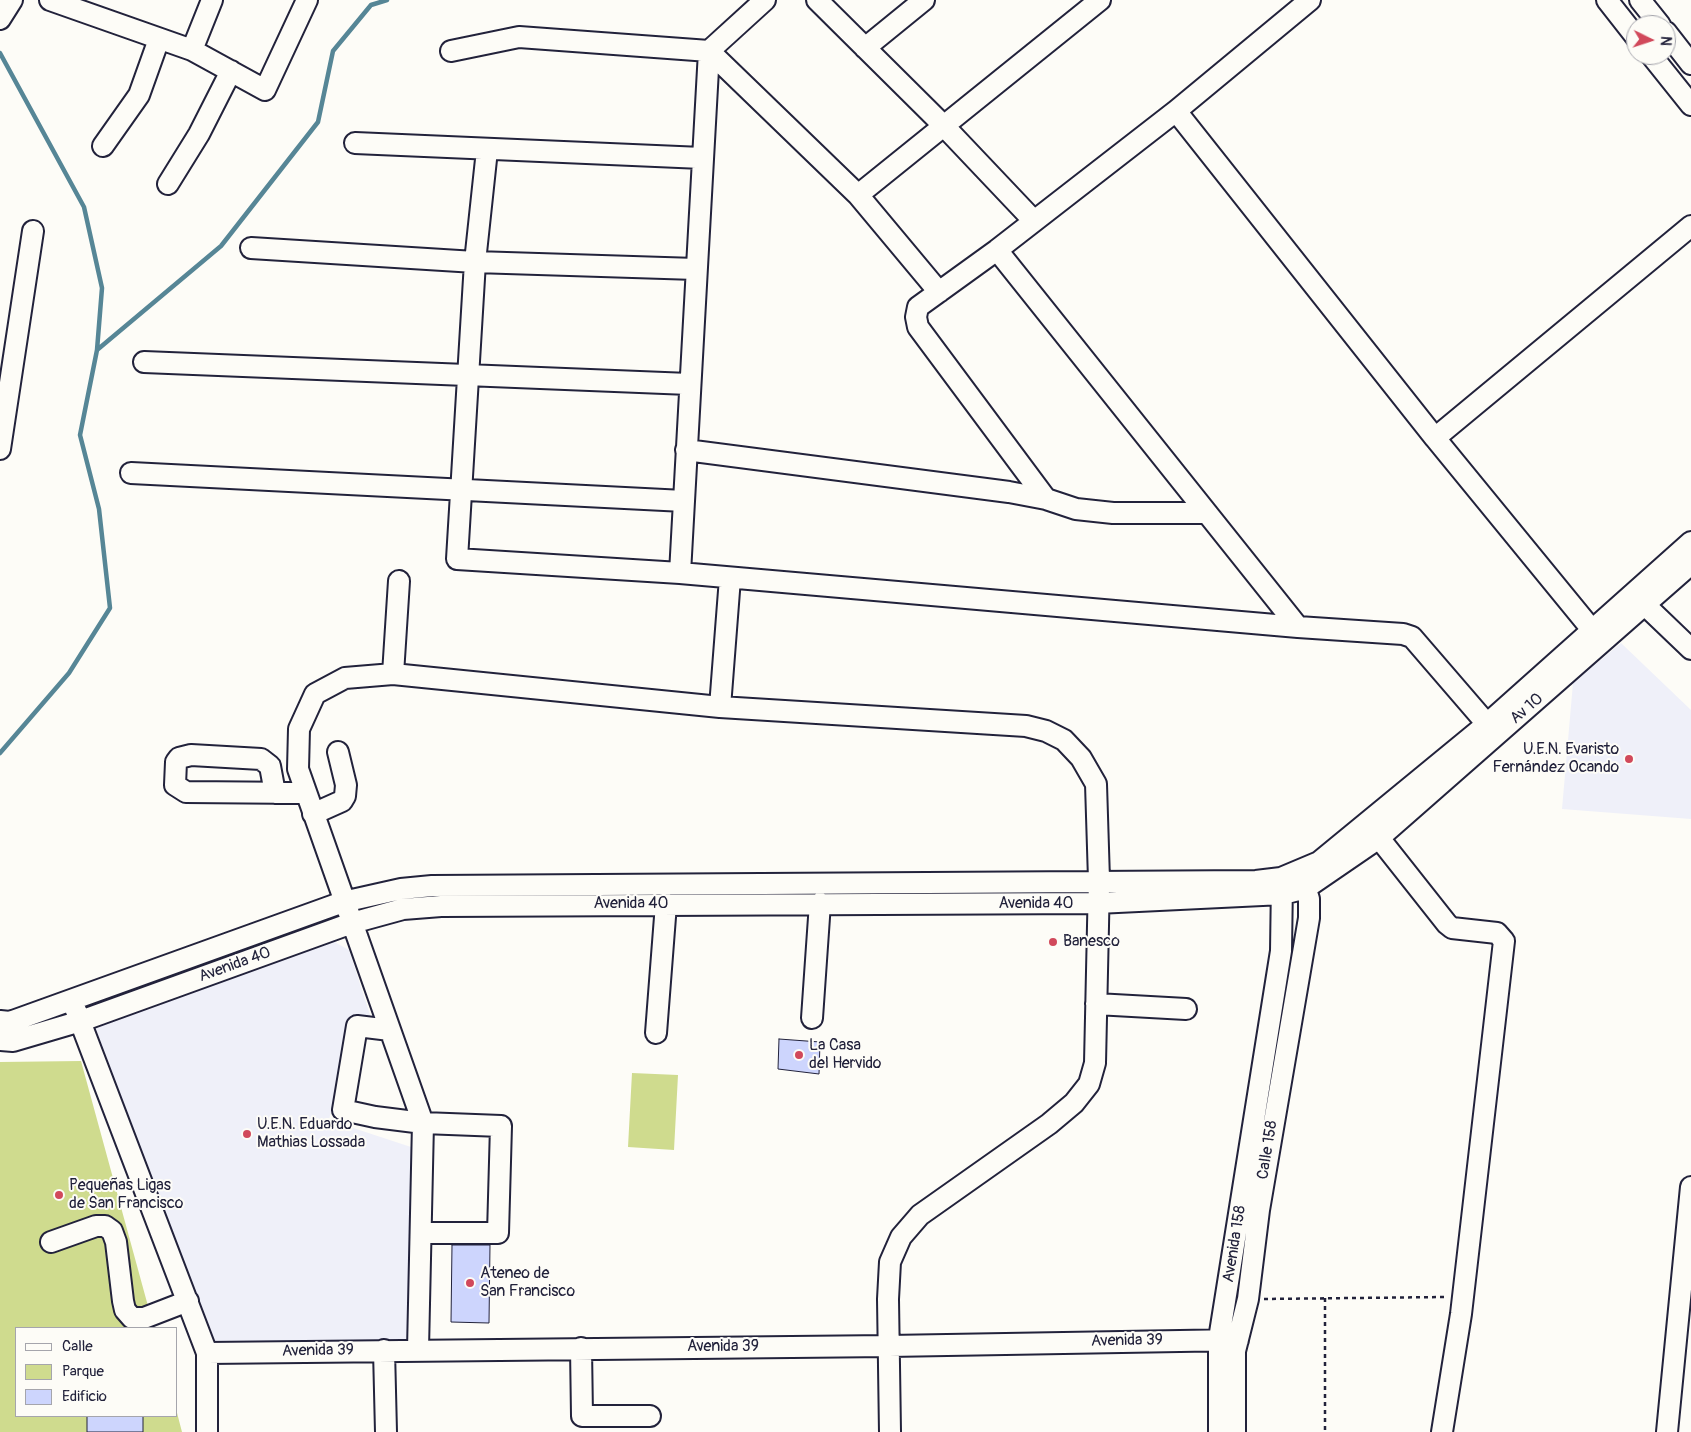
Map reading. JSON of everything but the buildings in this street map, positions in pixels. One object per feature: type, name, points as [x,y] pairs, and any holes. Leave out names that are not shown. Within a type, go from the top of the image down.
[{"type":"street","points":[[0,19],[12,0]]},
{"type":"street","points":[[50,0],[192,50],[265,90],[307,0]]},
{"type":"street","points":[[192,50],[212,0]]},
{"type":"street","points":[[680,573],[709,51],[765,0]]},
{"type":"street","points":[[817,0],[943,125],[1034,222]]},
{"type":"street","points":[[865,48],[924,0]]},
{"type":"street","points":[[858,195],[1100,0]]},
{"type":"street","points":[[1046,499],[918,327],[916,317],[918,307],[997,250],[1176,112],[1310,0]]},
{"type":"street","points":[[1607,0],[1626,24]]},
{"type":"street","points":[[1640,0],[1652,15]]},
{"type":"street","points":[[451,51],[519,37],[709,51],[858,195],[939,292]]},
{"type":"street","points":[[103,146],[139,95],[159,39]]},
{"type":"street","points":[[1676,45],[1691,64]]},
{"type":"street","points":[[1659,65],[1691,105]]},
{"type":"street","points":[[168,184],[199,134],[231,71]]},
{"type":"street","points":[[1176,112],[1435,438],[1598,638]]},
{"type":"street","points":[[355,143],[702,158]]},
{"type":"street","points":[[487,150],[474,262],[456,558],[680,573],[1298,627],[1403,634],[1412,637],[1421,645],[1487,724]]},
{"type":"street","points":[[1435,438],[1691,226]]},
{"type":"street","points":[[0,449],[33,231]]},
{"type":"street","points":[[251,248],[474,262],[696,269]]},
{"type":"street","points":[[997,250],[1298,627]]},
{"type":"street","points":[[144,362],[689,384]]},
{"type":"street","points":[[686,450],[1046,499],[1076,509],[1113,513],[1206,513]]},
{"type":"street","points":[[130,473],[684,501]]},
{"type":"street","points":[[1267,1101],[1271,1020],[1281,951],[1282,928],[1292,883],[1487,724],[1598,638],[1691,542]]},
{"type":"street","name":"Av 10","points":[[1292,883],[1334,869],[1379,838],[1598,638],[1645,605],[1691,564]]},
{"type":"street","points":[[720,707],[730,578]]},
{"type":"street","points":[[393,674],[399,581]]},
{"type":"street","points":[[1645,605],[1691,649]]},
{"type":"street","points":[[418,1349],[423,1123],[343,902],[298,769],[299,729],[315,694],[345,678],[393,674],[720,707],[1026,726],[1046,731],[1064,740],[1081,758],[1096,784],[1098,880],[1095,1062],[1088,1084],[1074,1103],[1049,1124],[920,1215],[901,1237],[890,1262],[890,1432]]},
{"type":"street","points":[[314,814],[342,801],[345,796],[346,785],[338,752]]},
{"type":"street","points":[[275,793],[306,793]]},
{"type":"street","points":[[1379,838],[1447,924],[1452,928],[1497,933],[1504,942],[1462,1297],[1442,1432]]},
{"type":"street","points":[[1309,918],[1334,869]]},
{"type":"street","name":"Avenida 40","points":[[0,1021],[10,1022],[343,902],[373,893],[432,886],[1098,880],[1292,883]]},
{"type":"street","name":"Avenida 40","points":[[0,1040],[13,1041],[81,1021],[352,923],[403,909],[441,906],[666,904],[1097,903],[1249,896],[1292,883]]},
{"type":"street","name":"Calle 158","points":[[1235,1432],[1235,1351],[1229,1339],[1248,1299],[1250,1209],[1267,1101],[1291,1021],[1309,918],[1292,883]]},
{"type":"street","points":[[1249,896],[1272,908],[1282,928]]},
{"type":"street","points":[[812,1018],[820,903]]},
{"type":"street","points":[[656,1032],[666,904]]},
{"type":"street","points":[[71,1000],[81,1021],[207,1353],[207,1432]]},
{"type":"street","points":[[1096,1004],[1186,1009]]},
{"type":"street","points":[[1271,1020],[1291,1021]]},
{"type":"street","points":[[390,1030],[358,1026],[343,1110],[375,1117],[423,1123],[501,1126],[498,1233],[421,1233]]},
{"type":"street","points":[[1667,1432],[1691,1187]]},
{"type":"street","name":"Avenida 158","points":[[1219,1432],[1229,1339],[1250,1209]]},
{"type":"street","points":[[51,1242],[96,1226],[105,1226],[112,1231],[116,1242],[125,1310],[132,1318],[144,1318],[188,1301]]},
{"type":"street","name":"Avenida 39","points":[[207,1353],[418,1349],[889,1346],[1229,1339]]},
{"type":"street","points":[[581,1348],[582,1416],[650,1416]]},
{"type":"street","points":[[384,1350],[386,1432]]},
{"type":"path","points":[[1248,1299],[1462,1297]]},
{"type":"path","points":[[1325,1298],[1325,1432]]},
{"type":"shaded area","name":"U.E.N. Evaristo Fernández Ocando","points":[[1621,643],[1691,710],[1691,819],[1562,809],[1573,683]]},
{"type":"shaded area","name":"U.E.N. Eduardo Mathias Lossada","points":[[329,939],[349,950],[371,1018],[354,1015],[329,1120],[411,1147],[409,1330],[413,1353],[207,1353],[81,1021]]},
{"type":"green space","name":"Pequeñas Ligas de San Francisco","points":[[81,1061],[154,1327],[15,1327],[15,1417],[178,1417],[182,1432],[0,1432],[0,1062]]},
{"type":"green space","points":[[632,1073],[678,1075],[674,1150],[628,1147]]},
{"type":"waterway","points":[[0,753],[69,673],[110,608],[99,509],[80,435],[97,350],[221,246],[318,122],[333,51],[371,5],[387,0]]},
{"type":"waterway","points":[[0,53],[84,207],[102,288],[97,350]]},
{"type":"place","name":"U.E.N. Evaristo Fernández Ocando","points":[[1629,759]]},
{"type":"place","name":"Banesco","points":[[1053,942]]},
{"type":"place","name":"La Casa del Hervido","points":[[799,1055]]},
{"type":"place","name":"U.E.N. Eduardo Mathias Lossada","points":[[247,1134]]},
{"type":"place","name":"Pequeñas Ligas de San Francisco","points":[[59,1195]]},
{"type":"place","name":"Ateneo de San Francisco","points":[[470,1283]]}]
